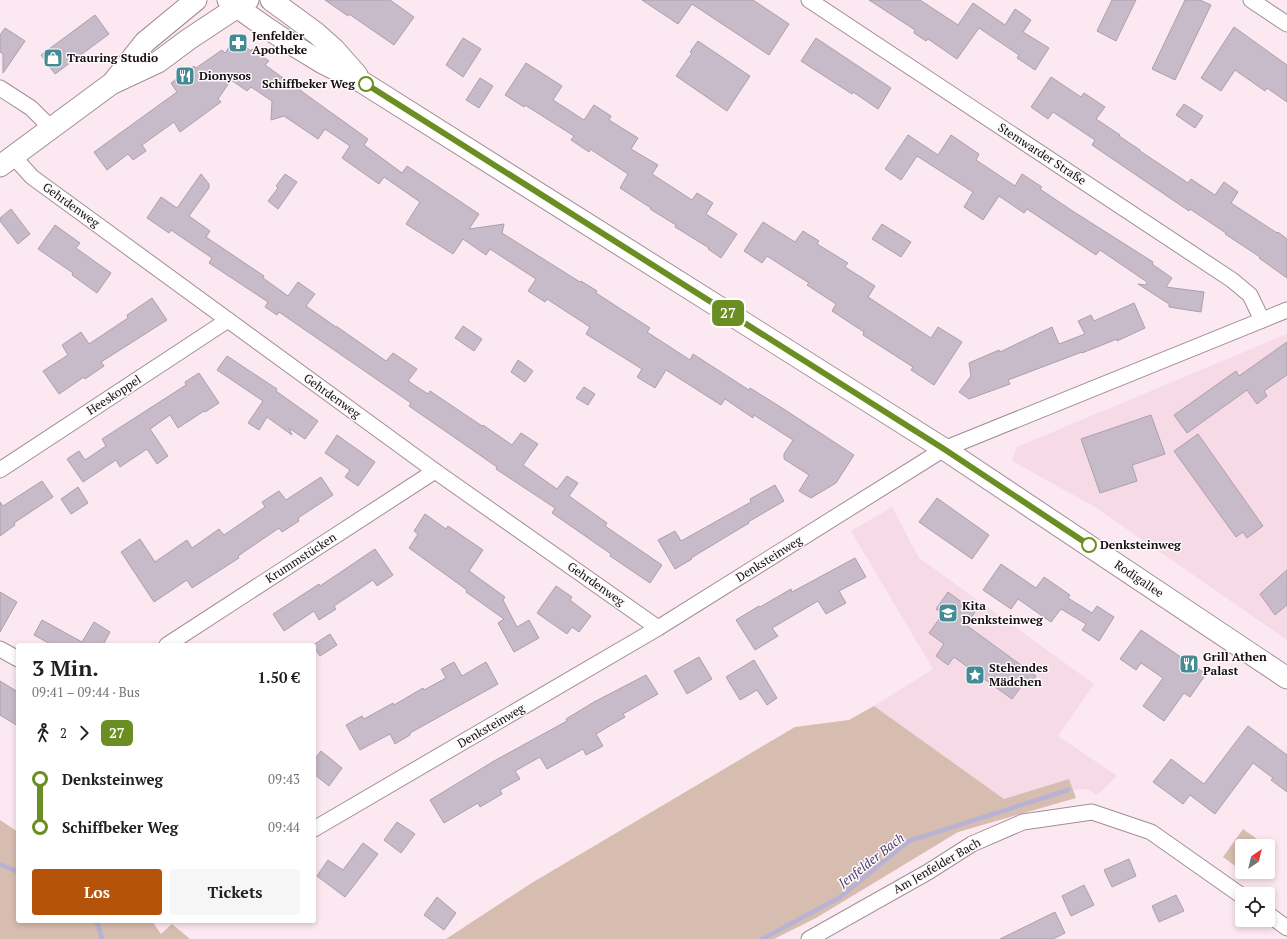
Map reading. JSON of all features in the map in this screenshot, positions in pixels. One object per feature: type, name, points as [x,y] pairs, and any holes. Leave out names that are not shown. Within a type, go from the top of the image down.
[{"type":"main road","points":[[111,84],[145,42],[196,0]]},
{"type":"main road","name":"Rodigallee","points":[[271,0],[316,33],[334,49],[362,82]]},
{"type":"main road","points":[[7,161],[111,84],[158,62],[237,2]]},
{"type":"main road","name":"Rodigallee","points":[[237,2],[299,48],[322,62],[362,82],[944,449],[1287,678]]},
{"type":"street","name":"Stemwarder Straße","points":[[809,0],[1232,280],[1250,294],[1262,320]]},
{"type":"street","points":[[1251,0],[1287,24]]},
{"type":"street","points":[[0,88],[31,108],[51,128]]},
{"type":"street","name":"Gehrdenweg","points":[[7,161],[32,177],[435,471],[658,628]]},
{"type":"street","name":"Denksteinweg","points":[[316,828],[658,628],[944,449],[1287,310]]},
{"type":"street","name":"Heeskoppel","points":[[0,470],[228,320]]},
{"type":"street","name":"Krummstücken","points":[[170,643],[435,471]]},
{"type":"street","points":[[0,649],[16,658]]},
{"type":"street","name":"Am Jenfelder Bach","points":[[809,939],[928,872],[972,844],[1023,822],[1092,812],[1151,832],[1235,891]]},
{"type":"street","points":[[1275,919],[1287,928]]},
{"type":"shaded area","points":[[1287,334],[1287,640],[1095,507],[1012,461],[1017,447]]},
{"type":"shaded area","name":"Kita Denksteinweg","points":[[892,507],[919,558],[1094,684],[1058,736],[1117,776],[1097,795],[1088,789],[1073,790],[1069,779],[1004,799],[874,706],[933,669],[851,531]]},
{"type":"shaded area","points":[[874,706],[1004,799],[1069,779],[1076,798],[958,832],[816,918],[774,939],[446,939],[530,884],[795,727],[849,720]]},
{"type":"shaded area","points":[[0,820],[16,831],[16,923],[153,923],[161,934],[172,924],[190,939],[0,939]]},
{"type":"shaded area","points":[[1243,829],[1257,839],[1236,839]]},
{"type":"shaded area","points":[[1235,840],[1235,866],[1223,857]]},
{"type":"building","points":[[325,0],[390,0],[414,17],[394,45],[349,14],[348,16]]},
{"type":"building","points":[[642,0],[753,0],[789,24],[769,55],[692,4],[678,24]]},
{"type":"building","points":[[869,0],[920,0],[958,25],[973,3],[1005,25],[1015,9],[1031,20],[1023,32],[1049,48],[1035,70],[1017,58],[1019,55],[979,28],[957,59],[928,39],[926,41],[914,33],[915,30]]},
{"type":"building","points":[[1112,0],[1136,0],[1116,41],[1097,31]]},
{"type":"building","points":[[1185,0],[1200,0],[1211,5],[1175,80],[1152,69]]},
{"type":"building","points":[[95,15],[109,34],[55,74],[41,55]]},
{"type":"building","points":[[1234,27],[1287,65],[1287,102],[1267,88],[1265,91],[1235,70],[1221,91],[1201,78]]},
{"type":"building","points":[[5,28],[25,41],[3,73],[3,54],[0,52],[0,35]]},
{"type":"building","points":[[463,38],[481,49],[463,77],[446,65]]},
{"type":"building","points":[[816,38],[891,88],[878,109],[853,92],[852,94],[801,61]]},
{"type":"building","points":[[235,39],[251,51],[252,49],[269,61],[265,65],[368,139],[364,145],[402,173],[407,166],[479,214],[469,229],[504,224],[502,233],[597,291],[596,293],[650,328],[647,332],[690,360],[693,354],[749,390],[750,388],[779,406],[854,455],[836,483],[811,498],[799,491],[809,475],[784,459],[784,454],[793,440],[754,415],[753,418],[725,399],[721,405],[666,370],[655,388],[637,377],[642,369],[586,334],[590,327],[547,299],[545,302],[528,291],[536,279],[490,249],[486,255],[463,239],[453,254],[406,224],[420,202],[384,177],[379,184],[342,158],[350,146],[325,129],[318,139],[284,116],[271,120],[272,101],[251,87],[247,91],[231,80],[218,99],[221,102],[180,132],[174,122],[142,145],[146,151],[133,160],[128,154],[107,170],[94,152],[177,92],[171,83],[194,66],[196,68],[222,50],[225,53]]},
{"type":"building","points":[[698,41],[750,76],[727,111],[676,76],[692,53],[690,52]]},
{"type":"building","points":[[526,63],[562,86],[553,100],[584,120],[594,105],[611,116],[609,120],[638,138],[631,149],[658,165],[652,174],[692,200],[697,193],[713,203],[706,214],[737,234],[721,258],[708,249],[709,248],[675,227],[676,225],[620,188],[628,174],[590,149],[589,152],[571,140],[574,136],[525,105],[524,107],[505,95]]},
{"type":"building","points":[[1051,77],[1081,97],[1084,93],[1105,107],[1096,119],[1188,183],[1191,179],[1215,195],[1224,182],[1238,192],[1231,203],[1287,239],[1287,278],[1259,258],[1260,257],[1225,234],[1226,233],[1190,209],[1189,211],[1092,145],[1095,140],[1053,112],[1048,119],[1031,107]]},
{"type":"building","points":[[480,78],[493,86],[479,108],[466,100]]},
{"type":"building","points":[[1184,104],[1203,116],[1195,128],[1176,115]]},
{"type":"building","points":[[908,135],[938,155],[951,135],[979,154],[976,160],[1015,186],[1022,174],[1042,187],[1040,189],[1071,210],[1153,262],[1152,264],[1172,278],[1166,287],[1204,292],[1201,312],[1169,307],[1169,304],[1138,284],[1146,285],[1147,282],[1100,250],[1096,255],[1027,209],[1024,213],[999,196],[983,220],[964,207],[973,192],[917,156],[901,180],[885,169]]},
{"type":"building","points":[[201,174],[209,184],[209,188],[189,216],[210,231],[206,237],[264,276],[263,278],[288,296],[298,282],[315,294],[306,306],[386,361],[393,353],[417,369],[408,381],[428,394],[430,391],[512,445],[521,433],[538,444],[523,465],[557,489],[567,476],[578,483],[569,496],[607,523],[605,526],[662,565],[650,583],[610,556],[611,554],[552,513],[555,508],[496,469],[497,467],[409,406],[411,403],[279,312],[277,315],[265,307],[268,302],[209,263],[212,258],[171,230],[169,233],[147,218],[161,197],[177,208]]},
{"type":"building","points":[[285,174],[297,182],[278,209],[268,201],[278,188],[276,186]]},
{"type":"building","points":[[11,209],[30,234],[18,244],[0,221],[0,218]]},
{"type":"building","points":[[763,222],[795,242],[803,231],[819,241],[817,244],[848,263],[845,267],[875,286],[868,297],[931,338],[938,327],[962,342],[934,385],[911,370],[913,367],[863,335],[864,332],[832,311],[836,304],[807,285],[809,283],[767,256],[762,263],[744,251]]},
{"type":"building","points":[[882,224],[911,242],[901,257],[872,239]]},
{"type":"building","points":[[55,225],[80,243],[76,248],[111,273],[97,293],[72,275],[73,273],[38,249]]},
{"type":"building","points":[[152,298],[167,320],[101,362],[104,366],[85,379],[84,377],[59,394],[43,371],[68,355],[62,345],[81,332],[89,344],[128,318],[127,315]]},
{"type":"building","points":[[1134,303],[1145,328],[1117,341],[1117,339],[1008,380],[1010,384],[969,399],[959,392],[971,376],[969,363],[999,350],[1000,352],[1052,327],[1059,344],[1085,334],[1078,321],[1091,315],[1094,321]]},
{"type":"building","points":[[463,326],[482,339],[474,351],[455,338]]},
{"type":"building","points":[[1287,342],[1287,375],[1264,391],[1267,396],[1257,404],[1247,390],[1187,433],[1174,415],[1236,371],[1239,376]]},
{"type":"building","points":[[227,356],[277,389],[276,391],[318,421],[305,439],[289,428],[292,435],[267,417],[259,430],[248,423],[263,401],[217,370]]},
{"type":"building","points":[[518,360],[533,371],[525,382],[511,372]]},
{"type":"building","points":[[199,373],[219,403],[178,428],[170,415],[150,429],[168,456],[157,464],[147,449],[120,467],[116,460],[83,482],[67,459],[79,451],[85,460],[106,446],[102,439],[186,385],[185,382]]},
{"type":"building","points":[[584,387],[595,394],[588,405],[576,398]]},
{"type":"building","points":[[1151,415],[1165,454],[1132,465],[1137,481],[1100,493],[1081,439]]},
{"type":"building","points":[[1198,434],[1263,526],[1247,538],[1243,532],[1236,537],[1174,451]]},
{"type":"building","points":[[337,435],[375,462],[358,486],[345,477],[350,470],[325,453]]},
{"type":"building","points":[[321,477],[333,495],[298,518],[299,521],[282,532],[279,528],[238,556],[239,558],[192,588],[187,580],[154,602],[121,552],[140,539],[155,562],[187,540],[192,548],[219,529],[224,535],[265,507],[262,502],[279,491],[286,500]]},
{"type":"building","points":[[42,481],[53,497],[14,523],[15,525],[0,536],[0,502],[3,506]]},
{"type":"building","points":[[775,485],[784,501],[748,522],[749,523],[675,569],[658,540],[675,531],[681,541],[751,502],[750,499]]},
{"type":"building","points":[[78,487],[88,503],[71,514],[61,499]]},
{"type":"building","points":[[937,498],[989,535],[972,559],[919,522]]},
{"type":"building","points":[[425,514],[446,529],[448,526],[483,550],[469,571],[505,597],[503,600],[517,627],[529,620],[539,638],[514,652],[498,623],[504,619],[409,548],[418,534],[414,531]]},
{"type":"building","points":[[375,549],[393,575],[377,586],[373,580],[334,606],[336,609],[319,620],[314,611],[284,631],[273,614],[319,584],[320,586]]},
{"type":"building","points":[[855,558],[866,577],[839,591],[846,603],[826,614],[818,601],[772,628],[778,636],[755,650],[736,620],[791,589],[792,592]]},
{"type":"building","points":[[1001,564],[1036,588],[1044,577],[1070,595],[1068,598],[1092,613],[1097,606],[1114,617],[1099,641],[1082,630],[1086,624],[1061,609],[1051,622],[1018,599],[1011,609],[983,590]]},
{"type":"building","points":[[1287,570],[1287,605],[1275,615],[1260,594]]},
{"type":"building","points":[[556,586],[572,597],[570,600],[591,616],[579,632],[572,627],[567,634],[537,613]]},
{"type":"building","points":[[0,592],[17,602],[0,632]]},
{"type":"building","points":[[948,592],[975,612],[966,625],[1036,676],[1028,687],[1023,684],[1012,699],[954,657],[948,665],[936,656],[944,644],[929,633],[943,614],[936,609]]},
{"type":"building","points":[[42,620],[82,642],[94,622],[110,632],[104,643],[48,643],[34,635]]},
{"type":"building","points":[[1141,630],[1206,674],[1190,697],[1184,693],[1164,721],[1143,706],[1163,678],[1141,663],[1136,670],[1120,659]]},
{"type":"building","points":[[330,634],[337,645],[320,656],[316,650],[316,643]]},
{"type":"building","points":[[699,657],[712,679],[687,694],[674,671]]},
{"type":"building","points":[[754,660],[777,698],[767,705],[757,690],[740,700],[726,677]]},
{"type":"building","points":[[454,662],[462,676],[486,662],[498,684],[410,733],[410,735],[395,744],[390,734],[360,750],[346,725],[362,716],[364,719],[393,703],[394,705],[423,688],[424,690],[446,678],[441,669]]},
{"type":"building","points":[[646,675],[658,694],[623,714],[625,717],[596,734],[603,746],[586,755],[583,749],[547,769],[540,757],[515,771],[520,779],[500,790],[502,794],[480,807],[478,803],[444,823],[430,800],[494,761],[567,721],[566,719],[594,702]]},
{"type":"building","points":[[0,681],[16,691],[16,725],[0,715]]},
{"type":"building","points":[[1248,726],[1287,755],[1287,792],[1271,780],[1273,778],[1253,763],[1215,814],[1190,795],[1183,804],[1153,782],[1171,759],[1204,784]]},
{"type":"building","points":[[321,751],[342,768],[329,786],[316,776],[316,757]]},
{"type":"building","points":[[397,822],[415,834],[401,853],[384,840]]},
{"type":"building","points":[[363,843],[378,854],[345,897],[317,876],[328,860],[343,870]]},
{"type":"building","points":[[1129,859],[1136,876],[1112,887],[1104,870]]},
{"type":"building","points":[[1084,885],[1094,905],[1071,916],[1062,896]]},
{"type":"building","points":[[1176,895],[1184,911],[1159,922],[1152,906]]},
{"type":"building","points":[[437,897],[456,913],[444,930],[424,915]]},
{"type":"building","points":[[1055,912],[1065,933],[1053,939],[1000,939]]},
{"type":"waterway","name":"Jenfelder Bach","points":[[762,939],[839,898],[909,841],[1068,790]]},
{"type":"waterway","points":[[0,864],[16,871]]},
{"type":"waterway","points":[[97,923],[102,939]]},
{"type":"bus line","name":"27","points":[[366,84],[944,449],[1089,545]]},
{"type":"place","name":"Jenfelder Apotheke","points":[[238,43]]},
{"type":"place","name":"Trauring Studio","points":[[53,58]]},
{"type":"place","name":"Dionysos","points":[[185,76]]},
{"type":"place","name":"Schiffbeker Weg","points":[[366,84]]},
{"type":"place","name":"Denksteinweg","points":[[1089,545]]},
{"type":"place","name":"Kita Denksteinweg","points":[[948,613]]},
{"type":"place","name":"Grill Athen Palast","points":[[1189,664]]},
{"type":"place","name":"Stehendes Mädchen","points":[[975,675]]}]
